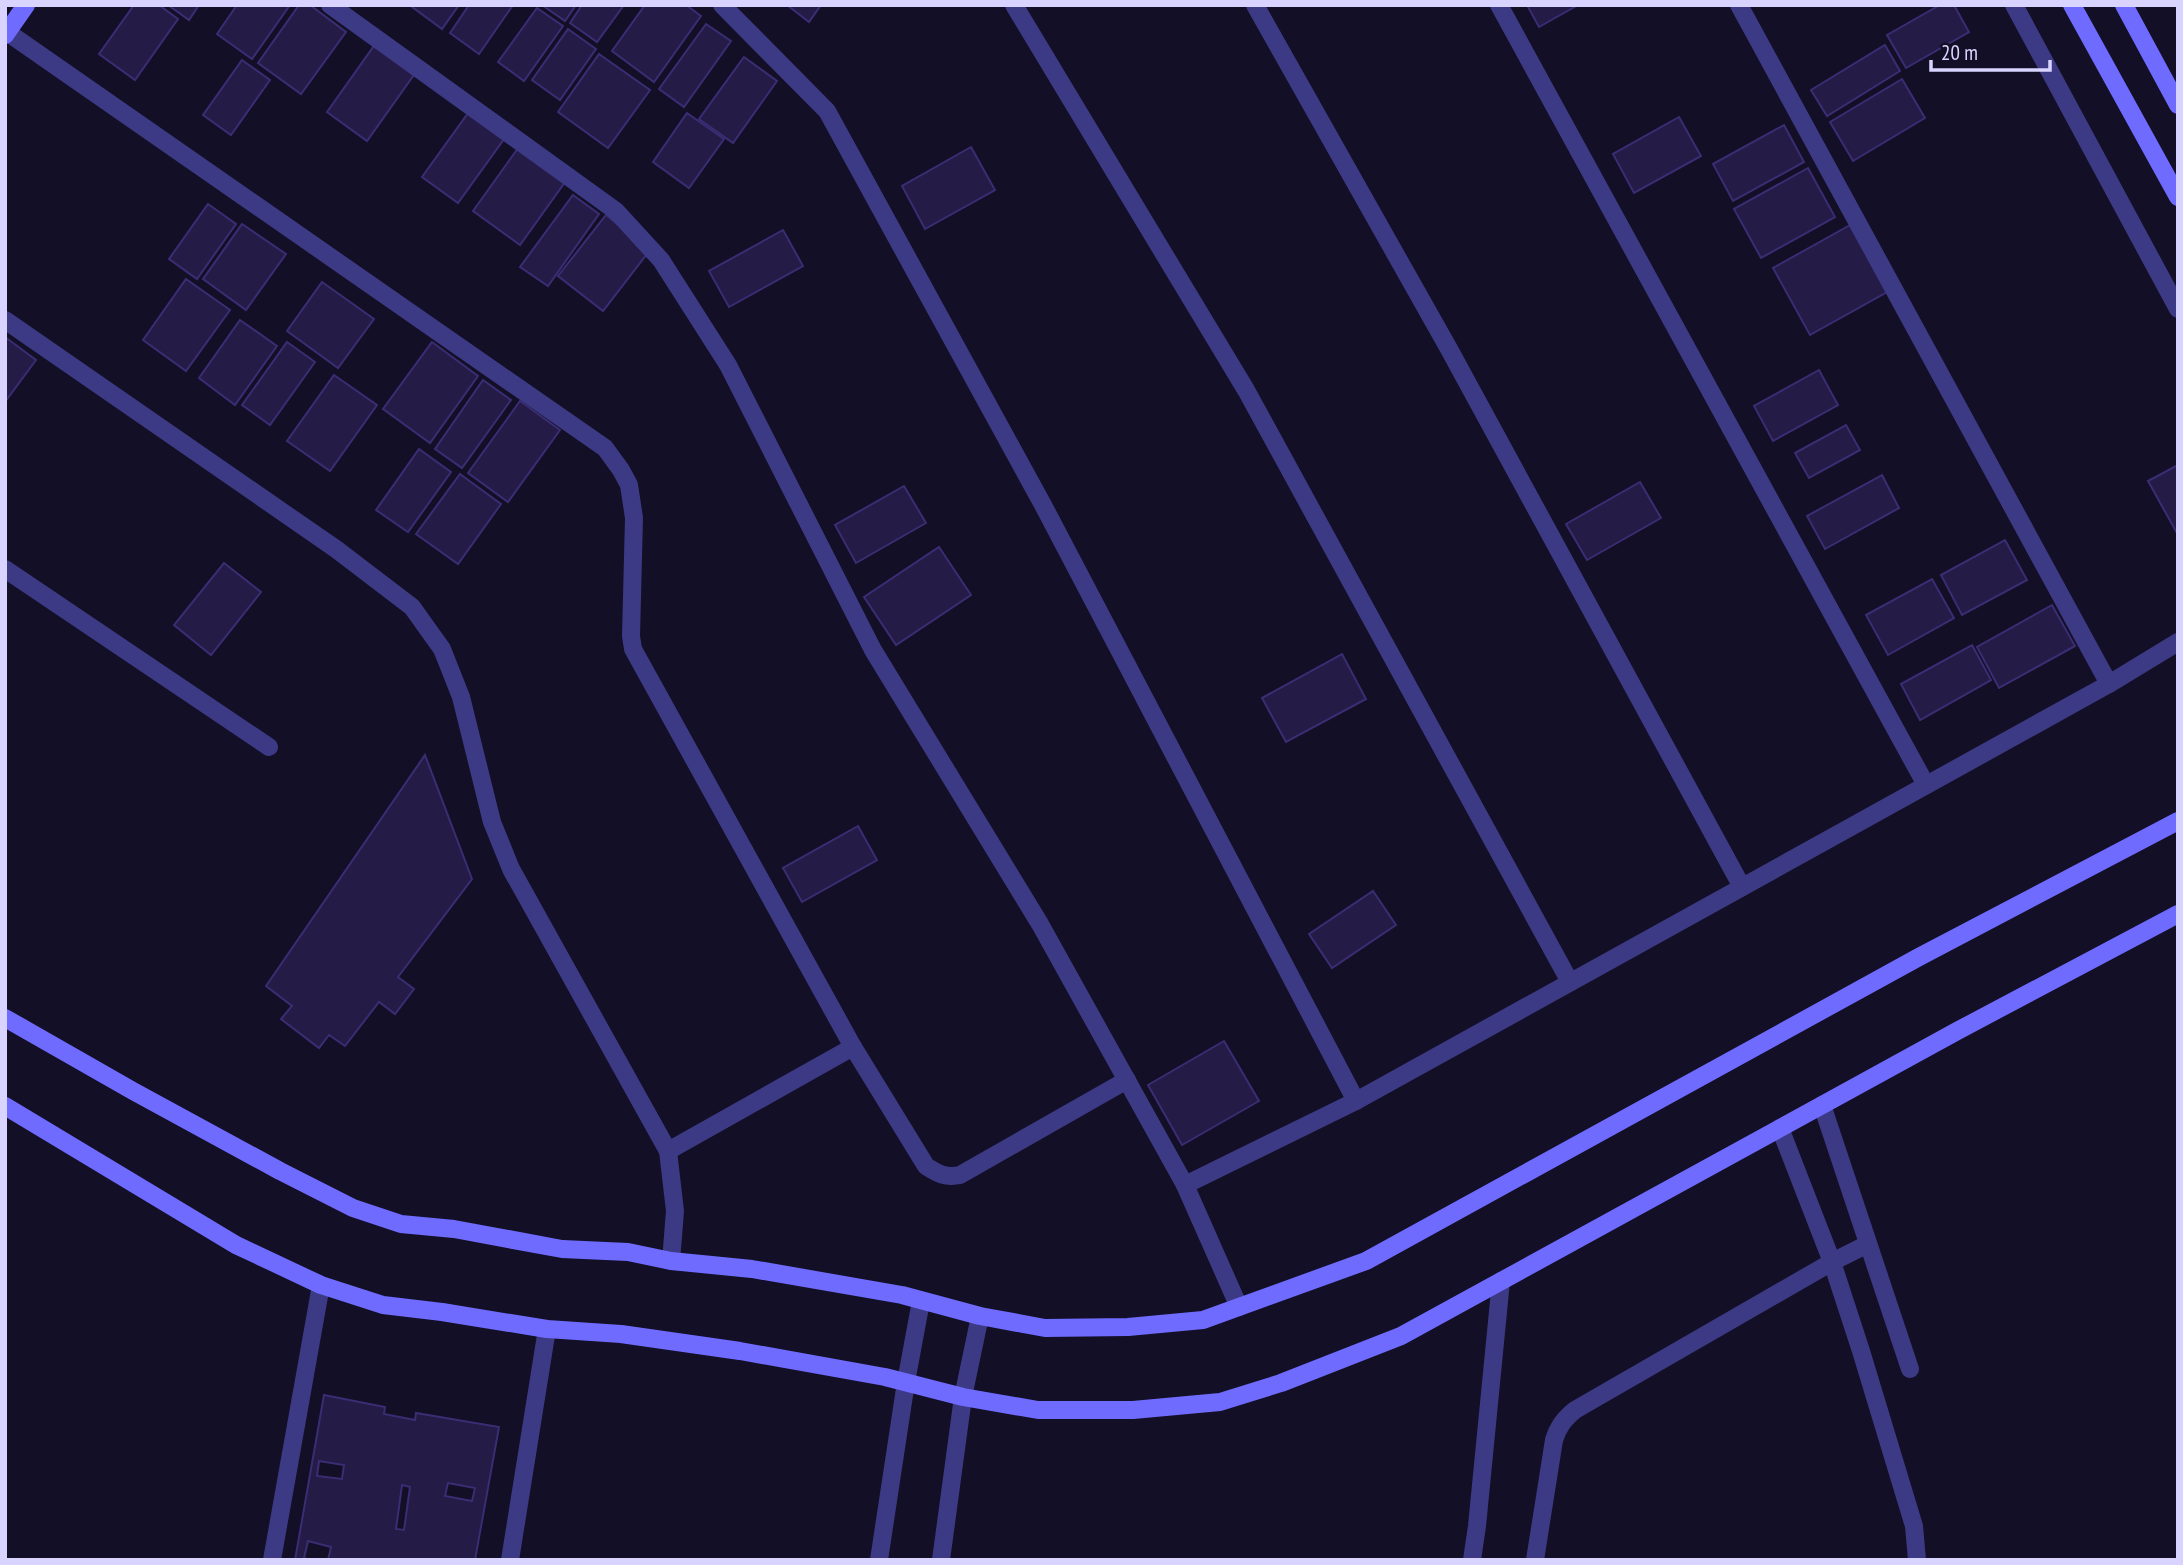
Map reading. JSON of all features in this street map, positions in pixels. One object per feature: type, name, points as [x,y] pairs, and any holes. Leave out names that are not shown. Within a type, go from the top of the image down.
[{"type":"street","points":[[26,5],[6,34],[605,448],[629,485],[634,518],[633,649],[853,1047],[926,1166],[937,1174],[949,1177],[960,1175],[1127,1080]]},
{"type":"street","points":[[330,5],[616,211],[661,260],[728,365],[873,650],[1040,924],[1185,1185],[1239,1307]]},
{"type":"street","points":[[722,5],[827,111],[1043,505],[1356,1101]]},
{"type":"street","points":[[1014,5],[1246,390],[1570,982]]},
{"type":"street","points":[[1255,5],[1449,349],[1742,887]]},
{"type":"street","points":[[1499,5],[1926,785]]},
{"type":"street","points":[[1740,5],[2109,684]]},
{"type":"street","points":[[2014,5],[2178,309]]},
{"type":"street","points":[[2072,5],[2178,197]]},
{"type":"street","points":[[2124,5],[2178,105]]},
{"type":"street","points":[[5,320],[336,549],[412,607],[442,649],[461,697],[492,822],[511,869],[668,1152],[675,1211],[671,1261]]},
{"type":"street","points":[[5,569],[269,747]]},
{"type":"street","points":[[1185,1185],[1356,1101],[2109,684],[2178,642]]},
{"type":"street","points":[[5,1018],[132,1091],[352,1208],[401,1224],[454,1229],[562,1249],[628,1252],[671,1261],[752,1269],[1045,1328],[1128,1327],[1203,1320],[1366,1261],[1919,957],[2178,821]]},
{"type":"street","points":[[5,1106],[236,1245],[321,1285],[383,1305],[547,1329],[621,1334],[740,1351],[1038,1410],[1133,1410],[1220,1402],[1281,1383],[1402,1336],[1822,1105],[2178,914]]},
{"type":"street","points":[[668,1152],[853,1047]]},
{"type":"street","points":[[1822,1105],[1910,1369]]},
{"type":"street","points":[[1780,1128],[1832,1262],[1914,1526],[1917,1560]]},
{"type":"street","points":[[1535,1560],[1554,1440],[1557,1428],[1565,1418],[1574,1410],[1868,1244]]},
{"type":"street","points":[[1472,1560],[1501,1281]]},
{"type":"street","points":[[272,1560],[321,1285]]},
{"type":"street","points":[[879,1560],[921,1301]]},
{"type":"street","points":[[941,1560],[963,1397],[980,1316]]},
{"type":"street","points":[[510,1560],[547,1329]]},
{"type":"building","points":[[134,5],[159,5],[178,19],[135,80],[99,54]]},
{"type":"building","points":[[168,5],[199,5],[189,20]]},
{"type":"building","points":[[237,5],[290,5],[252,59],[217,34]]},
{"type":"building","points":[[299,5],[310,5],[346,32],[301,94],[258,63]]},
{"type":"building","points":[[459,5],[442,29],[412,7]]},
{"type":"building","points":[[469,5],[513,5],[479,54],[450,33]]},
{"type":"building","points":[[542,5],[576,5],[565,21]]},
{"type":"building","points":[[582,5],[624,5],[597,42],[570,23]]},
{"type":"building","points":[[645,5],[686,5],[701,16],[654,82],[612,51]]},
{"type":"building","points":[[787,5],[821,5],[809,22]]},
{"type":"building","points":[[1527,5],[1578,5],[1539,27]]},
{"type":"building","points":[[1940,5],[1954,5],[1969,32],[1906,68],[1887,35]]},
{"type":"building","points":[[537,8],[563,26],[524,81],[498,62]]},
{"type":"building","points":[[706,24],[731,41],[684,107],[659,89]]},
{"type":"building","points":[[568,29],[596,49],[560,100],[532,80]]},
{"type":"building","points":[[376,43],[416,72],[367,141],[327,112]]},
{"type":"building","points":[[1885,45],[1900,71],[1827,116],[1811,90]]},
{"type":"building","points":[[599,54],[650,90],[608,148],[558,112]]},
{"type":"building","points":[[744,57],[777,81],[733,143],[699,119]]},
{"type":"building","points":[[242,60],[270,80],[231,135],[203,115]]},
{"type":"building","points":[[1902,79],[1925,118],[1853,161],[1830,122]]},
{"type":"building","points":[[471,109],[507,135],[458,203],[422,177]]},
{"type":"building","points":[[687,113],[724,139],[689,188],[653,162]]},
{"type":"building","points":[[1679,117],[1701,156],[1634,193],[1613,154]]},
{"type":"building","points":[[1784,125],[1804,162],[1733,201],[1713,164]]},
{"type":"building","points":[[521,144],[568,178],[520,245],[473,211]]},
{"type":"building","points":[[971,147],[995,190],[925,229],[902,186]]},
{"type":"building","points":[[1808,168],[1835,217],[1761,258],[1734,209]]},
{"type":"building","points":[[573,195],[599,214],[548,286],[520,267]]},
{"type":"building","points":[[208,204],[236,224],[197,279],[169,259]]},
{"type":"building","points":[[606,215],[650,250],[603,311],[558,276]]},
{"type":"building","points":[[242,224],[286,254],[246,310],[203,279]]},
{"type":"building","points":[[1850,225],[1887,292],[1810,335],[1773,268]]},
{"type":"building","points":[[783,230],[803,266],[729,307],[709,271]]},
{"type":"building","points":[[186,279],[230,310],[186,371],[143,340]]},
{"type":"building","points":[[322,282],[374,319],[338,368],[287,331]]},
{"type":"building","points":[[240,320],[277,346],[235,405],[199,378]]},
{"type":"building","points":[[5,337],[36,360],[5,402]]},
{"type":"building","points":[[287,342],[315,362],[270,425],[242,405]]},
{"type":"building","points":[[432,342],[478,376],[430,443],[383,409]]},
{"type":"building","points":[[1819,370],[1838,405],[1773,441],[1754,406]]},
{"type":"building","points":[[334,375],[377,405],[330,471],[287,441]]},
{"type":"building","points":[[483,380],[511,400],[462,468],[435,449]]},
{"type":"building","points":[[520,401],[560,430],[508,502],[468,473]]},
{"type":"building","points":[[1846,425],[1860,450],[1809,478],[1795,453]]},
{"type":"building","points":[[419,449],[451,472],[408,532],[376,510]]},
{"type":"building","points":[[2178,465],[2178,535],[2148,481]]},
{"type":"building","points":[[460,474],[501,504],[458,564],[416,534]]},
{"type":"building","points":[[1882,475],[1899,508],[1825,549],[1807,516]]},
{"type":"building","points":[[1640,482],[1661,518],[1587,560],[1566,524]]},
{"type":"building","points":[[904,486],[926,523],[856,563],[835,525]]},
{"type":"building","points":[[2005,540],[2027,580],[1962,615],[1941,575]]},
{"type":"building","points":[[939,547],[971,595],[896,645],[864,597]]},
{"type":"building","points":[[224,563],[261,592],[211,655],[174,625]]},
{"type":"building","points":[[1932,579],[1954,618],[1888,655],[1866,615]]},
{"type":"building","points":[[2052,605],[2075,646],[1999,688],[1977,647]]},
{"type":"building","points":[[1972,645],[1991,680],[1920,720],[1901,684]]},
{"type":"building","points":[[1342,654],[1366,699],[1286,742],[1262,698]]},
{"type":"building","points":[[425,755],[472,879],[398,977],[414,989],[395,1014],[379,1002],[345,1046],[329,1035],[319,1048],[281,1019],[292,1006],[266,986]]},
{"type":"building","points":[[858,826],[877,860],[802,902],[783,868]]},
{"type":"building","points":[[1373,891],[1396,925],[1332,968],[1309,934]]},
{"type":"building","points":[[1224,1041],[1259,1101],[1182,1145],[1148,1085]]},
{"type":"building","points":[[324,1395],[385,1407],[384,1414],[415,1420],[416,1413],[499,1427],[475,1560],[328,1560],[331,1547],[308,1541],[304,1558],[310,1560],[295,1560]],"holes":[[[319,1461],[344,1465],[342,1479],[317,1476]],[[448,1483],[475,1488],[472,1501],[445,1496]],[[402,1485],[410,1487],[404,1530],[396,1529]]]}]
